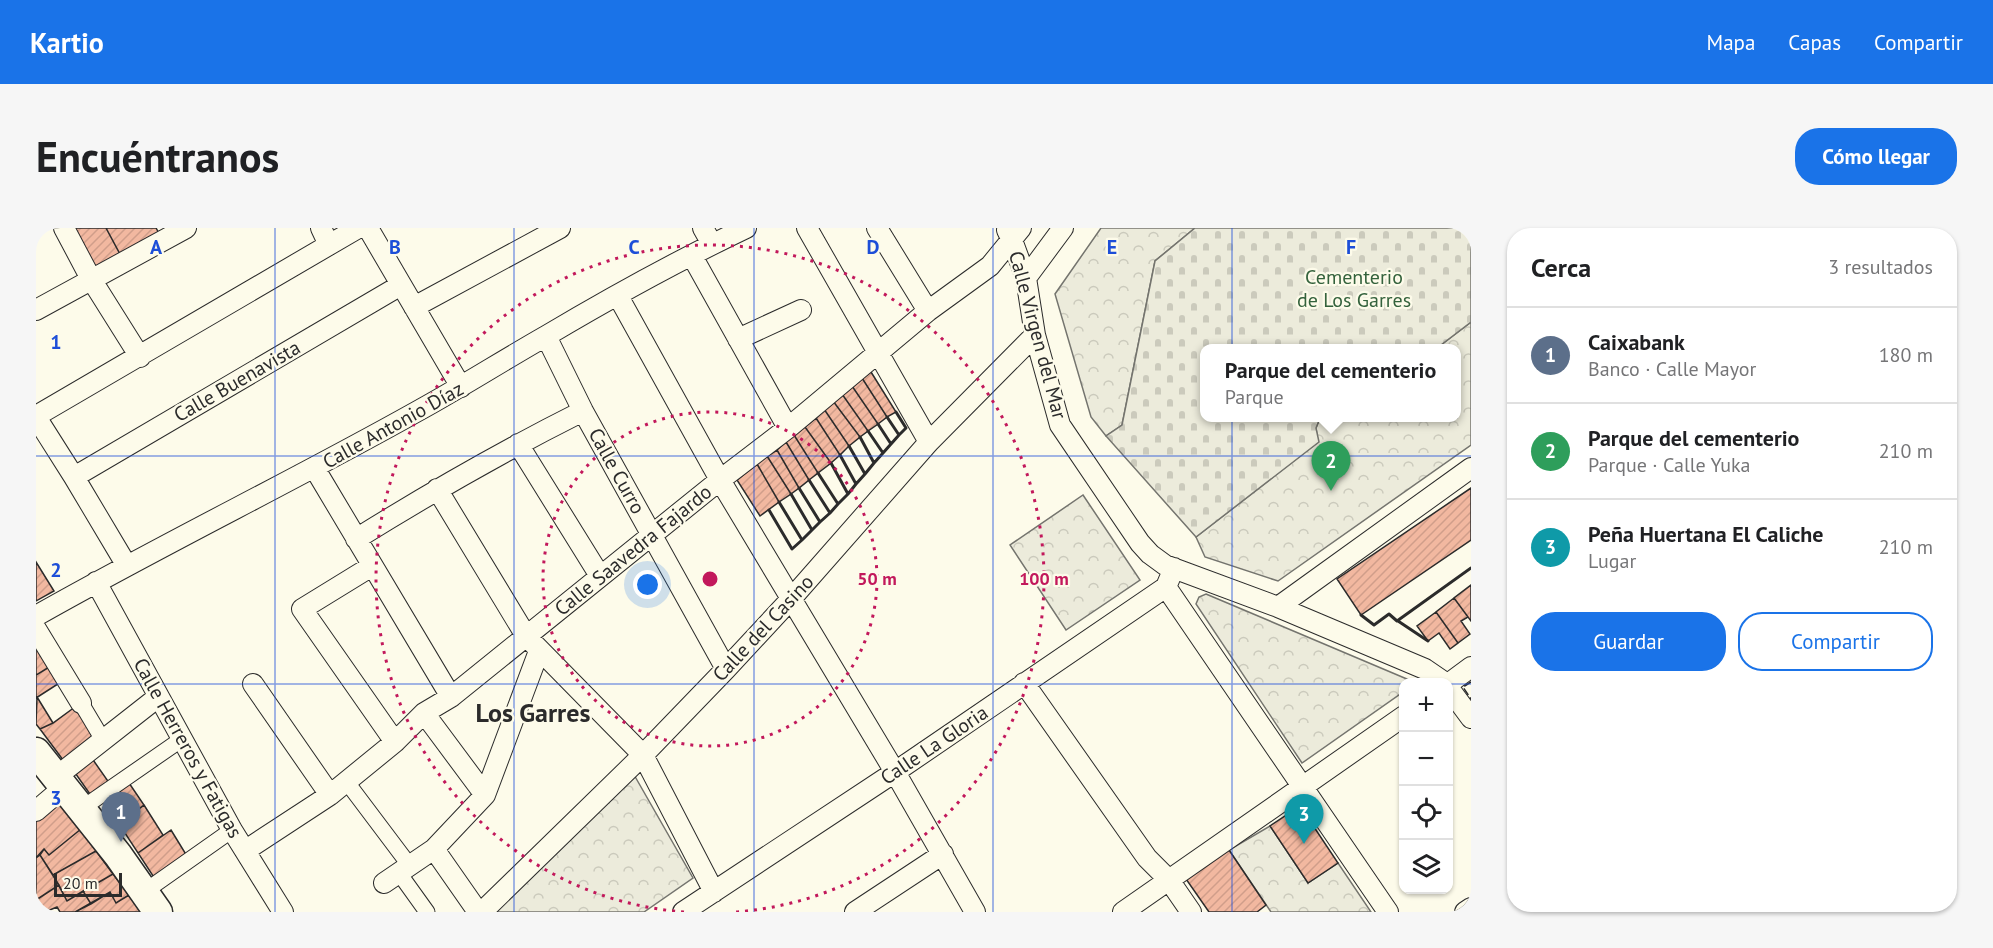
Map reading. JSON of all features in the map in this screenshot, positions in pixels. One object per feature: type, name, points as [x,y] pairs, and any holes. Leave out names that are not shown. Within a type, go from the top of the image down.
[{"type":"main road","points":[[36,752],[151,902]]},
{"type":"street","points":[[64,228],[140,357]]},
{"type":"street","points":[[127,566],[36,417],[140,357],[325,237],[358,228]]},
{"type":"street","points":[[368,228],[461,387]]},
{"type":"street","points":[[414,307],[560,228]]},
{"type":"street","name":"Calle Antonio Díaz","points":[[36,616],[96,582],[315,469],[461,387],[546,336],[692,256],[707,236],[746,228]]},
{"type":"street","points":[[807,228],[929,442]]},
{"type":"street","points":[[877,228],[928,311]]},
{"type":"street","points":[[1026,278],[1063,228]]},
{"type":"street","points":[[36,310],[175,230]]},
{"type":"street","name":"Calle Saavedra Fajardo","points":[[246,850],[330,795],[395,742],[424,713],[451,697],[652,534],[788,428],[928,311],[990,266],[1013,232]]},
{"type":"street","name":"Calle Virgen del Mar","points":[[1013,232],[1026,278],[1035,335],[1060,425],[1140,543],[1170,577]]},
{"type":"street","points":[[692,256],[788,428]]},
{"type":"street","name":"Calle Buenavista","points":[[74,477],[401,285]]},
{"type":"street","points":[[618,296],[720,480],[896,772],[975,912]]},
{"type":"street","points":[[738,339],[801,310]]},
{"type":"street","name":"Calle del Casino","points":[[480,912],[643,755],[726,669],[929,442],[1035,335]]},
{"type":"street","name":"Calle Curro","points":[[546,336],[583,411],[726,669]]},
{"type":"street","points":[[356,539],[437,489],[583,411]]},
{"type":"street","points":[[518,444],[600,576]]},
{"type":"street","points":[[1278,607],[1471,468]]},
{"type":"street","points":[[315,469],[451,697]]},
{"type":"street","points":[[437,489],[526,636],[643,755],[714,891]]},
{"type":"street","points":[[372,566],[302,609],[395,742]]},
{"type":"street","points":[[1170,577],[1278,607],[1425,669],[1438,678]]},
{"type":"street","points":[[1170,577],[1302,788],[1388,912]]},
{"type":"street","name":"Calle La Gloria","points":[[683,912],[896,772],[1170,577]]},
{"type":"street","name":"Calle Herreros y Fatigas","points":[[96,582],[232,830],[283,912]]},
{"type":"street","points":[[36,629],[103,740]]},
{"type":"street","points":[[398,874],[434,849],[485,795],[539,651]]},
{"type":"street","points":[[1453,682],[1471,667]]},
{"type":"street","points":[[1024,683],[1147,858],[1169,880],[1191,912]]},
{"type":"street","points":[[254,684],[330,795]]},
{"type":"street","points":[[1453,691],[1471,718]]},
{"type":"street","points":[[67,791],[103,740],[158,697]]},
{"type":"street","points":[[424,713],[485,795]]},
{"type":"street","points":[[1123,912],[1399,720]]},
{"type":"street","points":[[36,811],[67,791],[182,739]]},
{"type":"street","points":[[346,781],[398,874],[427,912]]},
{"type":"street","points":[[151,902],[232,830]]},
{"type":"street","points":[[434,849],[480,912]]},
{"type":"street","points":[[855,912],[943,854]]},
{"type":"street","points":[[1465,912],[1471,908]]},
{"type":"green space","points":[[1101,228],[1195,228],[1155,261],[1122,425],[1106,436],[1091,417],[1055,294]]},
{"type":"green space","name":"Cementerio de Los Garres","points":[[1195,228],[1471,228],[1471,322],[1442,344],[1200,344],[1200,422],[1318,422],[1316,428],[1319,442],[1196,537],[1106,436],[1122,425],[1155,261]]},
{"type":"green space","points":[[1471,322],[1471,445],[1278,581],[1205,557],[1196,537],[1318,442],[1316,428],[1318,422],[1461,422],[1461,344],[1442,344]]},
{"type":"green space","points":[[1083,495],[1140,580],[1066,630],[1010,545]]},
{"type":"green space","points":[[1206,594],[1405,678],[1399,678],[1399,695],[1302,763],[1196,604],[1199,597]]},
{"type":"green space","points":[[633,773],[693,878],[644,912],[493,912]]},
{"type":"green space","points":[[1270,826],[1308,883],[1338,863],[1371,912],[1271,912],[1229,850]]},
{"type":"building","points":[[67,228],[106,228],[121,256],[90,272]]},
{"type":"building","points":[[106,228],[156,228],[160,235],[121,256]]},
{"type":"building","points":[[871,372],[896,412],[887,417],[862,378]]},
{"type":"building","points":[[862,378],[887,417],[878,424],[852,386]]},
{"type":"building","points":[[852,386],[878,424],[868,431],[842,394]]},
{"type":"building","points":[[842,394],[868,431],[860,437],[833,401]]},
{"type":"building","points":[[833,401],[860,437],[849,446],[824,409]]},
{"type":"building","points":[[824,409],[849,446],[840,455],[816,418]]},
{"type":"building","points":[[816,418],[840,455],[831,463],[805,427]]},
{"type":"building","points":[[805,427],[831,463],[818,473],[794,435]]},
{"type":"building","points":[[794,435],[818,473],[809,480],[786,442]]},
{"type":"building","points":[[786,442],[809,480],[799,488],[777,450]]},
{"type":"building","points":[[777,450],[799,488],[791,494],[767,456]]},
{"type":"building","points":[[767,456],[791,494],[779,502],[757,464]]},
{"type":"building","points":[[757,464],[779,502],[760,516],[737,480]]},
{"type":"building","points":[[1471,488],[1471,540],[1361,615],[1337,579]]},
{"type":"building","points":[[36,562],[54,591],[36,601]]},
{"type":"building","points":[[1471,585],[1471,621],[1454,598]]},
{"type":"building","points":[[1454,598],[1468,617],[1461,621],[1470,634],[1458,643],[1436,612]]},
{"type":"building","points":[[1436,612],[1458,643],[1450,649],[1439,633],[1428,641],[1417,626]]},
{"type":"building","points":[[36,645],[51,666],[36,675]]},
{"type":"building","points":[[51,666],[61,682],[36,698],[36,675]]},
{"type":"building","points":[[37,697],[53,723],[40,729],[36,724]]},
{"type":"building","points":[[79,704],[100,741],[66,764],[40,729],[53,723]]},
{"type":"building","points":[[91,757],[110,784],[92,797],[73,770]]},
{"type":"building","points":[[127,780],[144,805],[119,824],[102,799]]},
{"type":"building","points":[[56,798],[81,829],[49,855],[44,849],[36,858],[36,815]]},
{"type":"building","points":[[144,805],[163,835],[138,853],[119,824]]},
{"type":"building","points":[[1300,806],[1338,863],[1308,883],[1270,826]]},
{"type":"building","points":[[81,829],[96,851],[53,875],[40,855],[44,849],[49,855]]},
{"type":"building","points":[[171,830],[187,856],[155,879],[138,853]]},
{"type":"building","points":[[1229,850],[1266,905],[1257,912],[1209,912],[1186,879]]},
{"type":"building","points":[[96,851],[113,874],[67,901],[53,875]]},
{"type":"building","points":[[40,855],[59,885],[36,900],[36,858]]},
{"type":"building","points":[[113,874],[129,895],[116,903],[110,892],[91,904],[83,891]]},
{"type":"building","points":[[59,885],[67,901],[83,891],[91,904],[75,912],[60,912],[57,907],[45,912],[36,912],[36,900]]},
{"type":"building","points":[[110,892],[116,903],[129,895],[141,912],[75,912]]},
{"type":"fence","points":[[1471,682],[1463,687],[1471,699]]},
{"type":"wall","points":[[896,412],[906,428],[899,435]]},
{"type":"wall","points":[[887,417],[899,435],[891,444]]},
{"type":"wall","points":[[878,424],[891,444],[883,453]]},
{"type":"wall","points":[[868,431],[883,453],[874,463]]},
{"type":"wall","points":[[860,437],[874,463],[865,474]]},
{"type":"wall","points":[[849,446],[865,474],[856,484]]},
{"type":"wall","points":[[840,455],[856,484],[848,494]]},
{"type":"wall","points":[[831,463],[848,494],[838,504]]},
{"type":"wall","points":[[818,473],[838,504],[830,513]]},
{"type":"wall","points":[[809,480],[830,513],[820,522]]},
{"type":"wall","points":[[799,488],[820,522],[812,530]]},
{"type":"wall","points":[[779,502],[802,540],[812,530],[791,494]]},
{"type":"wall","points":[[769,510],[792,549],[802,540]]},
{"type":"wall","points":[[1361,615],[1374,625],[1389,614],[1397,621],[1471,568]]},
{"type":"wall","points":[[1398,621],[1428,641]]},
{"type":"place","name":"Parque del cementerio","points":[[1331,491]]},
{"type":"place","name":"Caixabank","points":[[121,842]]},
{"type":"place","name":"Peña Huertana El Caliche","points":[[1304,844]]},
{"type":"district","name":"Los Garres","points":[[533,713]]}]
